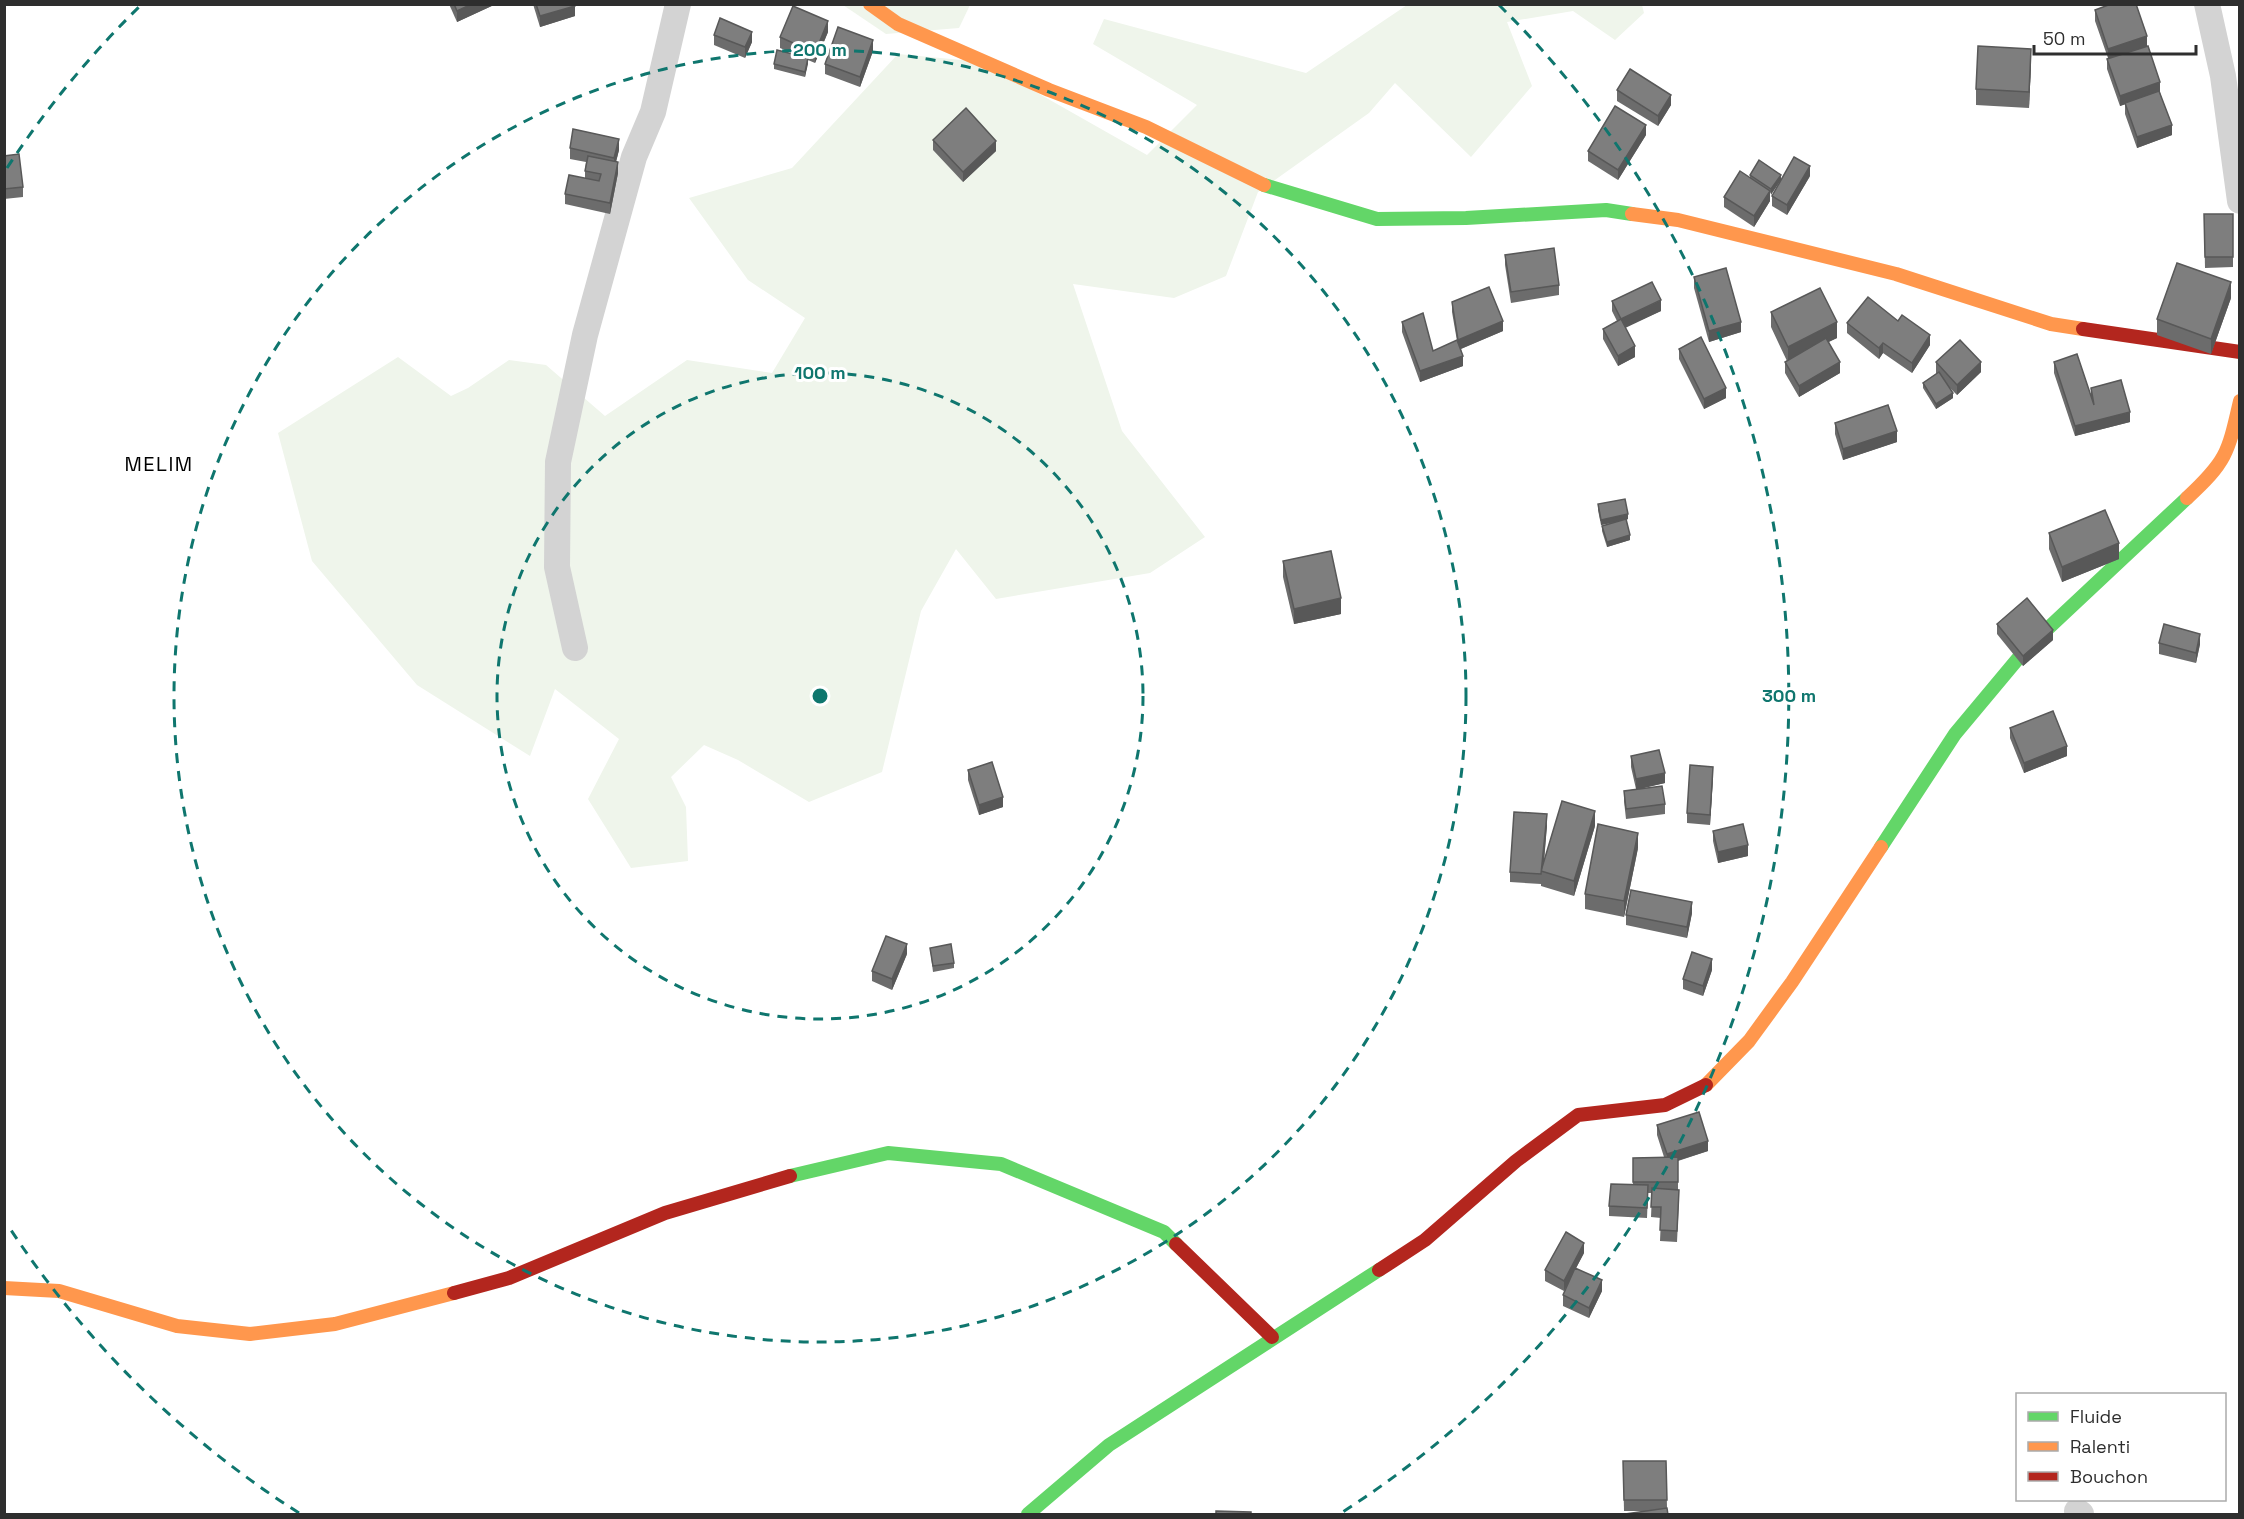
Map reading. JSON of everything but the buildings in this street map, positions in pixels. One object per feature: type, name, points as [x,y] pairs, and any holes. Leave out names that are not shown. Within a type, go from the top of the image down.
[{"type":"street","points":[[575,648],[557,567],[558,462],[585,335],[634,157],[653,112],[678,4]]},
{"type":"street","points":[[870,4],[903,14],[1049,90],[1146,127],[1257,183],[1377,219],[1466,218],[1606,210],[1678,220],[1896,274],[2051,324],[2240,352]]},
{"type":"street","points":[[2207,4],[2223,76],[2240,201]]},
{"type":"street","points":[[1028,1515],[1109,1445],[1272,1337],[1425,1240],[1516,1161],[1578,1115],[1665,1105],[1709,1084],[1749,1041],[1792,982],[1962,726],[2026,649],[2216,471],[2229,448],[2240,401]]},
{"type":"street","points":[[4,1288],[59,1291],[177,1326],[250,1334],[335,1324],[509,1278],[665,1213],[813,1168],[888,1153],[1001,1164],[1164,1232],[1272,1337]]},
{"type":"shaded area","points":[[843,5],[970,5],[959,28],[886,34]]},
{"type":"shaded area","points":[[1407,5],[1642,5],[1644,13],[1615,40],[1573,11],[1507,22],[1532,86],[1471,157],[1395,83],[1369,113],[1258,192],[1226,276],[1174,298],[1073,284],[1122,431],[1205,537],[1150,573],[996,599],[956,549],[921,611],[882,772],[809,802],[738,760],[704,745],[671,777],[686,807],[688,861],[631,868],[588,799],[619,739],[555,689],[530,756],[417,685],[312,561],[278,433],[398,357],[451,396],[468,388],[509,360],[546,365],[605,416],[687,360],[772,373],[805,318],[748,280],[689,198],[792,168],[898,54],[983,62],[1147,155],[1197,105],[1093,44],[1104,19],[1306,73]]},
{"type":"traffic: fast","points":[[1264,185],[1377,219],[1466,218],[1606,210],[1632,214]]},
{"type":"traffic: fast","points":[[1881,847],[1955,734],[2026,649],[2187,498]]},
{"type":"traffic: fast","points":[[790,1176],[888,1153],[1001,1164],[1164,1232],[1176,1244]]},
{"type":"traffic: fast","points":[[1028,1514],[1109,1445],[1379,1270]]},
{"type":"traffic: slow","points":[[870,4],[898,24],[1049,90],[1146,127],[1264,185]]},
{"type":"traffic: slow","points":[[1632,214],[1678,220],[1896,274],[2051,324],[2083,329]]},
{"type":"traffic: slow","points":[[2187,498],[2210,475],[2224,455],[2229,445],[2240,401]]},
{"type":"traffic: slow","points":[[1706,1085],[1749,1041],[1792,982],[1881,847]]},
{"type":"traffic: slow","points":[[4,1288],[59,1291],[177,1326],[250,1334],[335,1324],[454,1293]]},
{"type":"traffic: jam","points":[[2083,329],[2240,352]]},
{"type":"traffic: jam","points":[[1379,1270],[1425,1240],[1516,1161],[1578,1115],[1665,1105],[1706,1085]]},
{"type":"traffic: jam","points":[[454,1293],[509,1278],[665,1213],[790,1176]]},
{"type":"traffic: jam","points":[[1176,1244],[1272,1337]]},
{"type":"district","name":"MELIM","points":[[159,464]]}]
